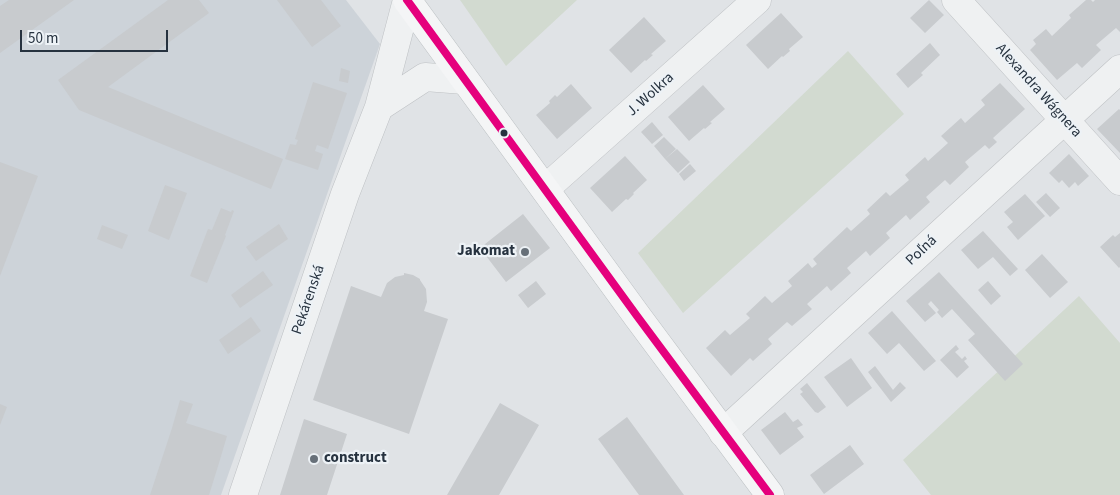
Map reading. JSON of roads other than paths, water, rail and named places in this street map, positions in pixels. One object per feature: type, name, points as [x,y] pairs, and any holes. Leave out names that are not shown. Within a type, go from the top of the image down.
[{"type":"main road","points":[[407,0],[770,495]]},
{"type":"street","name":"Pekárenská","points":[[243,495],[346,194],[379,107],[407,0]]},
{"type":"street","name":"J. Wolkra","points":[[545,190],[757,0]]},
{"type":"street","name":"Alexandra Wágnera","points":[[956,0],[1120,182]]},
{"type":"street","name":"Poľná","points":[[723,433],[1120,69]]},
{"type":"street","points":[[379,107],[425,77],[464,80]]},
{"type":"place","name":"Jakomat","points":[[525,252]]},
{"type":"place","name":"construct","points":[[314,459]]}]
